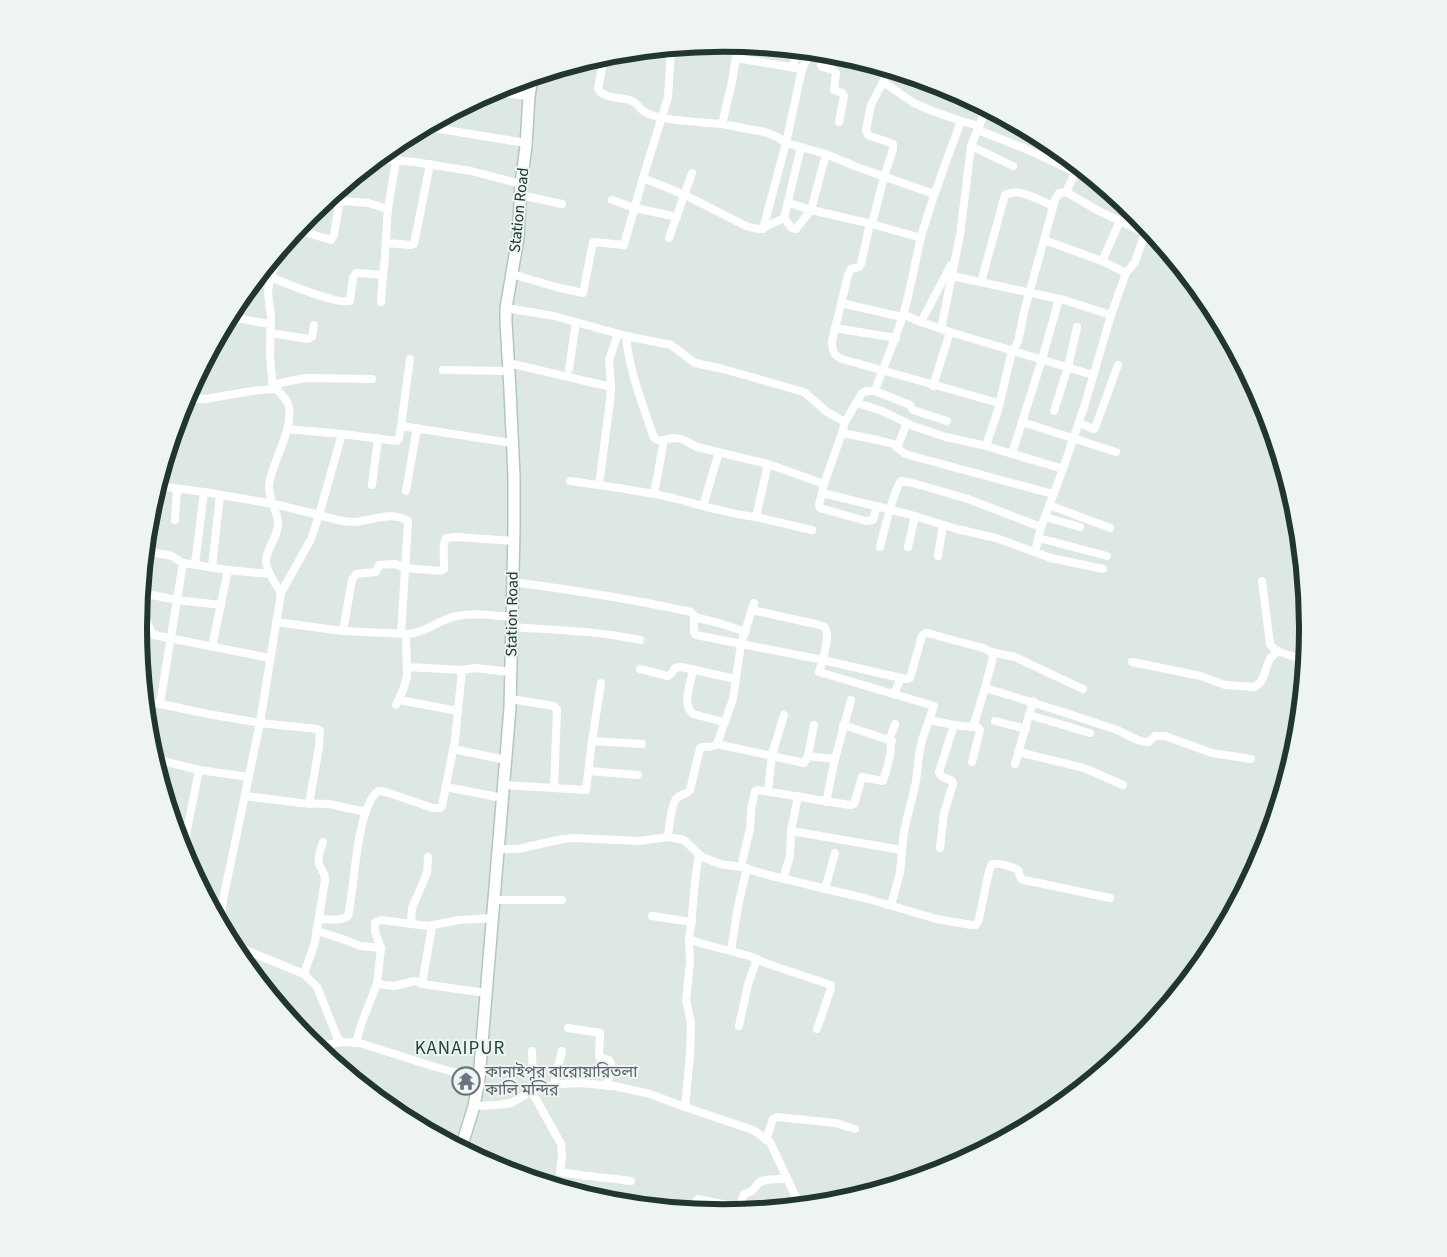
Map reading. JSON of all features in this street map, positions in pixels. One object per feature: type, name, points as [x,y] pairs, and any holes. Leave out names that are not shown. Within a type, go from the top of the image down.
[{"type":"main road","name":"Station Road","points":[[463,1142],[474,1106],[479,1078],[510,699],[514,541],[506,308],[518,238],[531,86]]},
{"type":"street","points":[[722,124],[737,53]]},
{"type":"street","points":[[512,274],[583,293],[593,242],[624,245],[668,97],[671,55]]},
{"type":"street","points":[[794,68],[795,57]]},
{"type":"street","points":[[736,58],[802,69]]},
{"type":"street","points":[[763,229],[786,143],[802,69],[808,59]]},
{"type":"street","points":[[821,61],[822,67],[836,73],[834,90],[842,93],[844,96],[839,122]]},
{"type":"street","points":[[602,66],[599,92],[604,95],[633,101],[645,112],[661,118],[722,124],[764,132],[786,143],[826,154],[934,194]]},
{"type":"street","points":[[885,76],[871,105],[866,130],[868,135],[893,144],[894,149],[884,177],[861,264],[850,270],[834,328],[832,350],[837,358],[999,403]]},
{"type":"street","points":[[883,82],[914,103],[979,128],[1064,165]]},
{"type":"street","points":[[509,94],[529,96]]},
{"type":"street","points":[[941,329],[960,235],[971,146],[984,115]]},
{"type":"street","points":[[875,391],[896,338],[934,194],[961,121]]},
{"type":"street","points":[[438,129],[526,143]]},
{"type":"street","points":[[971,146],[1013,166]]},
{"type":"street","points":[[643,178],[685,195],[746,226],[763,229],[784,218],[801,147]]},
{"type":"street","points":[[784,218],[792,228],[796,229],[811,210],[826,154]]},
{"type":"street","points":[[380,302],[388,209],[396,155]]},
{"type":"street","points":[[390,160],[471,171],[562,204]]},
{"type":"street","points":[[386,243],[414,244],[430,164]]},
{"type":"street","points":[[669,238],[692,173]]},
{"type":"street","points":[[1066,192],[1075,173]]},
{"type":"street","points":[[986,446],[1012,351],[1018,342],[1029,293],[1055,200],[1060,193],[1066,192],[1120,221],[1136,227]]},
{"type":"street","points":[[981,282],[1005,195],[1008,193],[1022,193],[1053,206]]},
{"type":"street","points":[[612,200],[635,208],[677,217]]},
{"type":"street","points":[[306,232],[331,240],[334,235],[339,205],[342,201],[363,202],[388,209]]},
{"type":"street","points":[[789,203],[921,238]]},
{"type":"street","points":[[1102,261],[1120,221]]},
{"type":"street","points":[[1034,552],[1079,423],[1111,315],[1126,273],[1135,262],[1144,235]]},
{"type":"street","points":[[1044,240],[1102,261],[1126,273]]},
{"type":"street","points":[[920,322],[955,258]]},
{"type":"street","points":[[273,270],[270,277],[268,292],[273,389]]},
{"type":"street","points":[[270,277],[344,302],[350,301],[353,278],[356,273],[383,275]]},
{"type":"street","points":[[952,276],[1059,299],[1111,315]]},
{"type":"street","points":[[1012,454],[1059,299]]},
{"type":"street","points":[[841,303],[902,316],[1093,375]]},
{"type":"street","points":[[506,308],[554,316],[622,335],[671,345],[695,364],[723,369],[804,392],[827,412],[845,422]]},
{"type":"street","points":[[238,318],[270,324]]},
{"type":"street","points":[[570,369],[576,322]]},
{"type":"street","points":[[270,333],[308,339],[312,337],[314,325]]},
{"type":"street","points":[[1054,411],[1068,367],[1077,327]]},
{"type":"street","points":[[834,328],[896,338]]},
{"type":"street","points":[[934,386],[950,332]]},
{"type":"street","points":[[599,485],[611,387],[609,360],[622,335]]},
{"type":"street","points":[[622,335],[654,438],[657,440],[682,439],[697,447],[768,464],[824,484]]},
{"type":"street","points":[[287,429],[397,441],[401,426],[410,359]]},
{"type":"street","points":[[1079,423],[1094,430],[1118,365]]},
{"type":"street","points":[[443,370],[508,367],[611,387]]},
{"type":"street","points":[[273,389],[280,383],[305,378],[372,379]]},
{"type":"street","points":[[195,399],[276,389],[288,404],[290,410],[287,429],[269,484],[278,529],[266,561],[270,574],[281,593]]},
{"type":"street","points":[[876,506],[872,520],[866,522],[820,508],[819,505],[824,484],[845,422],[864,392],[875,391],[910,405],[913,410],[947,421]]},
{"type":"street","points":[[856,403],[880,410],[907,423],[946,437],[986,446],[1063,469]]},
{"type":"street","points":[[1022,422],[1116,452]]},
{"type":"street","points":[[897,448],[907,423]]},
{"type":"street","points":[[401,426],[512,443]]},
{"type":"street","points":[[406,492],[417,428]]},
{"type":"street","points":[[842,432],[892,444],[905,454],[1053,494]]},
{"type":"street","points":[[222,910],[260,723],[281,593],[312,539],[342,434]]},
{"type":"street","points":[[372,485],[378,438]]},
{"type":"street","points":[[654,494],[664,440]]},
{"type":"street","points":[[703,506],[718,452]]},
{"type":"street","points":[[756,517],[768,464]]},
{"type":"street","points":[[570,481],[632,489],[812,530]]},
{"type":"street","points":[[880,547],[898,484],[901,481],[968,499],[1042,527]]},
{"type":"street","points":[[165,487],[274,504],[337,520],[354,522],[389,516],[403,518],[408,521],[404,634],[407,677],[397,702],[458,711]]},
{"type":"street","points":[[175,520],[177,488]]},
{"type":"street","points":[[195,564],[204,492]]},
{"type":"street","points":[[822,493],[996,538],[1052,558],[1103,569]]},
{"type":"street","points":[[212,567],[220,495]]},
{"type":"street","points":[[1049,505],[1110,528]]},
{"type":"street","points":[[908,547],[915,516]]},
{"type":"street","points":[[1045,517],[1080,527]]},
{"type":"street","points":[[938,556],[943,524]]},
{"type":"street","points":[[343,630],[352,580],[356,574],[376,572],[379,565],[395,564],[405,568],[441,571],[444,569],[444,544],[446,538],[458,537],[514,541]]},
{"type":"street","points":[[1039,538],[1107,556]]},
{"type":"street","points":[[152,552],[172,556],[183,563],[270,574]]},
{"type":"street","points":[[160,704],[183,563]]},
{"type":"street","points":[[212,647],[228,570]]},
{"type":"street","points":[[1262,581],[1270,644],[1278,651],[1298,658]]},
{"type":"street","points":[[513,582],[574,590],[691,612],[694,614],[694,632],[696,635],[823,660],[907,680],[910,678],[922,636],[933,633],[991,652],[1022,659],[1083,689]]},
{"type":"street","points":[[149,594],[221,605]]},
{"type":"street","points":[[717,744],[732,702],[741,644],[753,607],[824,627],[828,636],[819,672],[934,706],[922,740],[916,782],[904,831],[900,873],[891,905]]},
{"type":"street","points":[[276,622],[343,630],[415,634],[443,620],[457,616],[486,616],[512,622],[616,635],[640,640]]},
{"type":"street","points":[[694,617],[746,632]]},
{"type":"street","points":[[147,622],[154,635],[270,658]]},
{"type":"street","points":[[1132,662],[1201,676],[1231,686],[1254,687],[1262,681],[1271,657],[1278,651]]},
{"type":"street","points":[[973,727],[993,657],[991,652]]},
{"type":"street","points":[[406,667],[462,670],[475,668],[511,672]]},
{"type":"street","points":[[640,669],[668,676],[677,667],[736,679]]},
{"type":"street","points":[[319,919],[338,919],[348,916],[359,843],[366,812],[373,795],[378,791],[386,792],[432,808],[440,808],[442,806],[453,749],[462,670]]},
{"type":"street","points":[[693,670],[687,707],[693,714],[724,722]]},
{"type":"street","points":[[894,694],[900,678]]},
{"type":"street","points":[[504,785],[586,790],[601,683]]},
{"type":"street","points":[[985,688],[1033,701],[1145,742],[1149,742],[1156,736],[1165,736],[1212,753],[1250,759]]},
{"type":"street","points":[[510,699],[554,706],[557,710],[554,788]]},
{"type":"street","points":[[826,802],[843,725],[851,700]]},
{"type":"street","points":[[1015,764],[1033,701]]},
{"type":"street","points":[[152,702],[260,723],[317,728],[320,731],[319,747],[309,804]]},
{"type":"street","points":[[1029,714],[1090,733]]},
{"type":"street","points":[[768,791],[772,755],[784,715]]},
{"type":"street","points":[[929,720],[980,728],[972,762]]},
{"type":"street","points":[[995,721],[1026,729]]},
{"type":"street","points":[[731,951],[754,793],[757,790],[768,791],[851,805],[856,802],[862,777],[883,781],[892,741],[890,738],[895,724]]},
{"type":"street","points":[[668,837],[674,803],[679,797],[687,794],[690,790],[700,748],[717,744],[804,762],[808,756],[814,725]]},
{"type":"street","points":[[843,725],[892,741]]},
{"type":"street","points":[[940,848],[944,813],[953,784],[952,781],[942,776],[939,772],[954,725]]},
{"type":"street","points":[[592,741],[642,744]]},
{"type":"street","points":[[453,749],[506,760]]},
{"type":"street","points":[[1018,752],[1084,768],[1123,785]]},
{"type":"street","points":[[808,756],[835,759]]},
{"type":"street","points":[[163,761],[199,770],[249,777]]},
{"type":"street","points":[[186,835],[199,770]]},
{"type":"street","points":[[589,771],[638,775]]},
{"type":"street","points":[[446,787],[503,798]]},
{"type":"street","points":[[245,796],[309,804],[329,804],[366,812]]},
{"type":"street","points":[[783,879],[790,856],[791,831],[798,796]]},
{"type":"street","points":[[791,831],[902,850]]},
{"type":"street","points":[[499,849],[518,849],[575,838],[639,841],[668,837],[684,840],[699,855],[720,864],[744,868],[891,905],[937,919],[975,925],[979,919],[992,864],[1012,867],[1018,870],[1021,878],[1024,880],[1110,898]]},
{"type":"street","points":[[304,974],[312,953],[325,880],[325,874],[318,859],[323,842]]},
{"type":"street","points":[[825,889],[835,853]]},
{"type":"street","points":[[685,1107],[691,1023],[686,1000],[690,962],[689,939],[695,875],[699,855]]},
{"type":"street","points":[[411,924],[412,908],[427,873],[428,857]]},
{"type":"street","points":[[494,900],[562,900]]},
{"type":"street","points":[[652,916],[692,922]]},
{"type":"street","points":[[356,1043],[377,984],[381,948],[375,932],[375,922],[382,920],[432,926],[459,920],[493,918]]},
{"type":"street","points":[[422,984],[432,926]]},
{"type":"street","points":[[316,931],[360,946],[381,948]]},
{"type":"street","points":[[689,939],[749,956],[831,985],[817,1029]]},
{"type":"street","points":[[246,950],[304,974],[317,986],[338,1039],[342,1042]]},
{"type":"street","points":[[739,1026],[748,984],[757,959]]},
{"type":"street","points":[[377,984],[394,986],[415,981],[422,984],[486,993]]},
{"type":"street","points":[[568,1028],[600,1033],[599,1057],[609,1060],[611,1063],[607,1086]]},
{"type":"street","points":[[325,1045],[342,1042],[356,1043],[479,1078]]},
{"type":"street","points":[[532,1051],[534,1090],[560,1144],[562,1157],[560,1172],[631,1181]]},
{"type":"street","points":[[554,1084],[562,1051]]},
{"type":"street","points":[[474,1106],[498,1106],[510,1103],[534,1090],[554,1084],[580,1083],[650,1094],[753,1130],[770,1142],[797,1200]]},
{"type":"street","points":[[766,1140],[773,1119],[777,1117],[836,1123],[855,1129]]},
{"type":"street","points":[[741,1204],[744,1194],[752,1192],[759,1182],[786,1178]]},
{"type":"street","points":[[696,1203],[698,1199],[722,1204]]},
{"type":"place","name":"কানাইপুর বারোয়ারিতলা কালি মন্দির","points":[[466,1081]]},
{"type":"district","name":"KANAIPUR","points":[[460,1048]]}]
